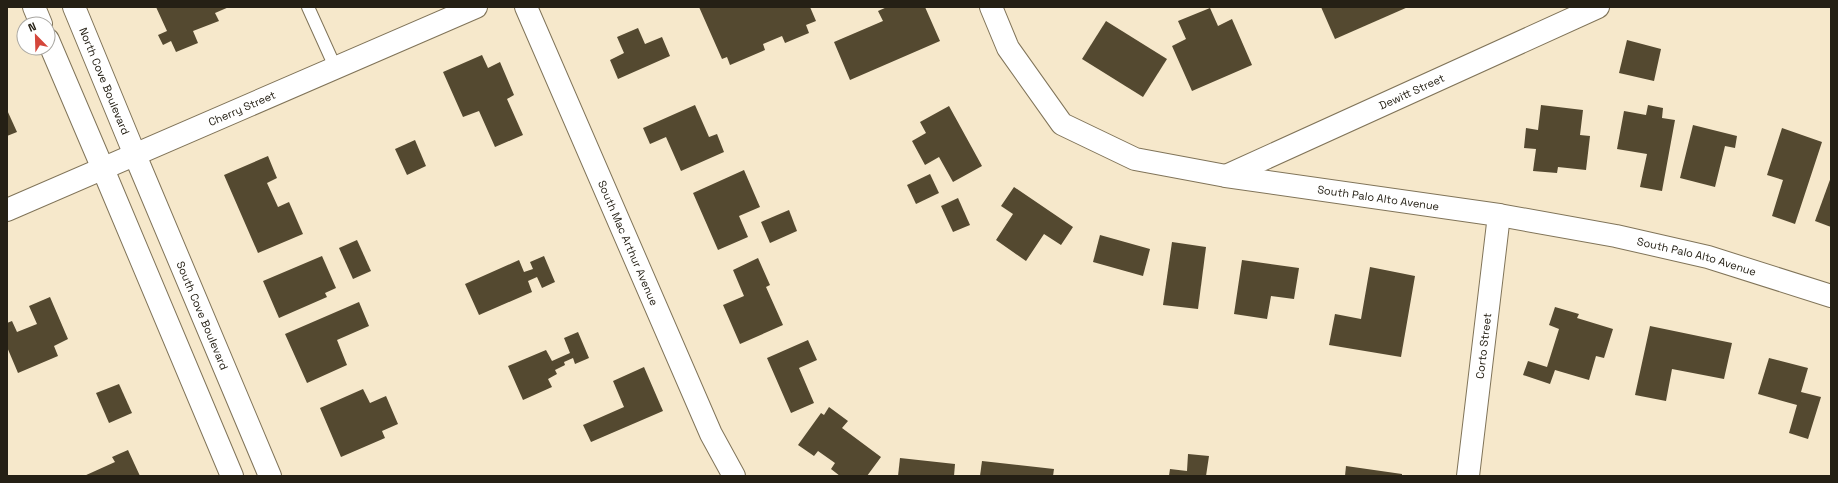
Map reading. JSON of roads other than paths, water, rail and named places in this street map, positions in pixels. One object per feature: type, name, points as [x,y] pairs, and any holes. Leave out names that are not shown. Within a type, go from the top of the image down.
[{"type":"street","name":"North Cove Boulevard","points":[[74,7],[136,155]]},
{"type":"street","name":"Cherry Street","points":[[7,210],[336,69],[476,7]]},
{"type":"street","name":"South Mac Arthur Avenue","points":[[526,7],[711,434],[734,476]]},
{"type":"street","name":"South Palo Alto Avenue","points":[[991,7],[1008,48],[1062,124],[1135,159],[1226,176],[1500,215],[1609,234],[1708,257],[1831,296]]},
{"type":"street","name":"Dewitt Street","points":[[1226,176],[1598,7]]},
{"type":"street","points":[[55,56],[232,476]]},
{"type":"street","name":"South Cove Boulevard","points":[[136,155],[270,476]]},
{"type":"street","name":"Corto Street","points":[[1468,476],[1500,215]]},
{"type":"lane","points":[[308,7],[336,69]]}]
